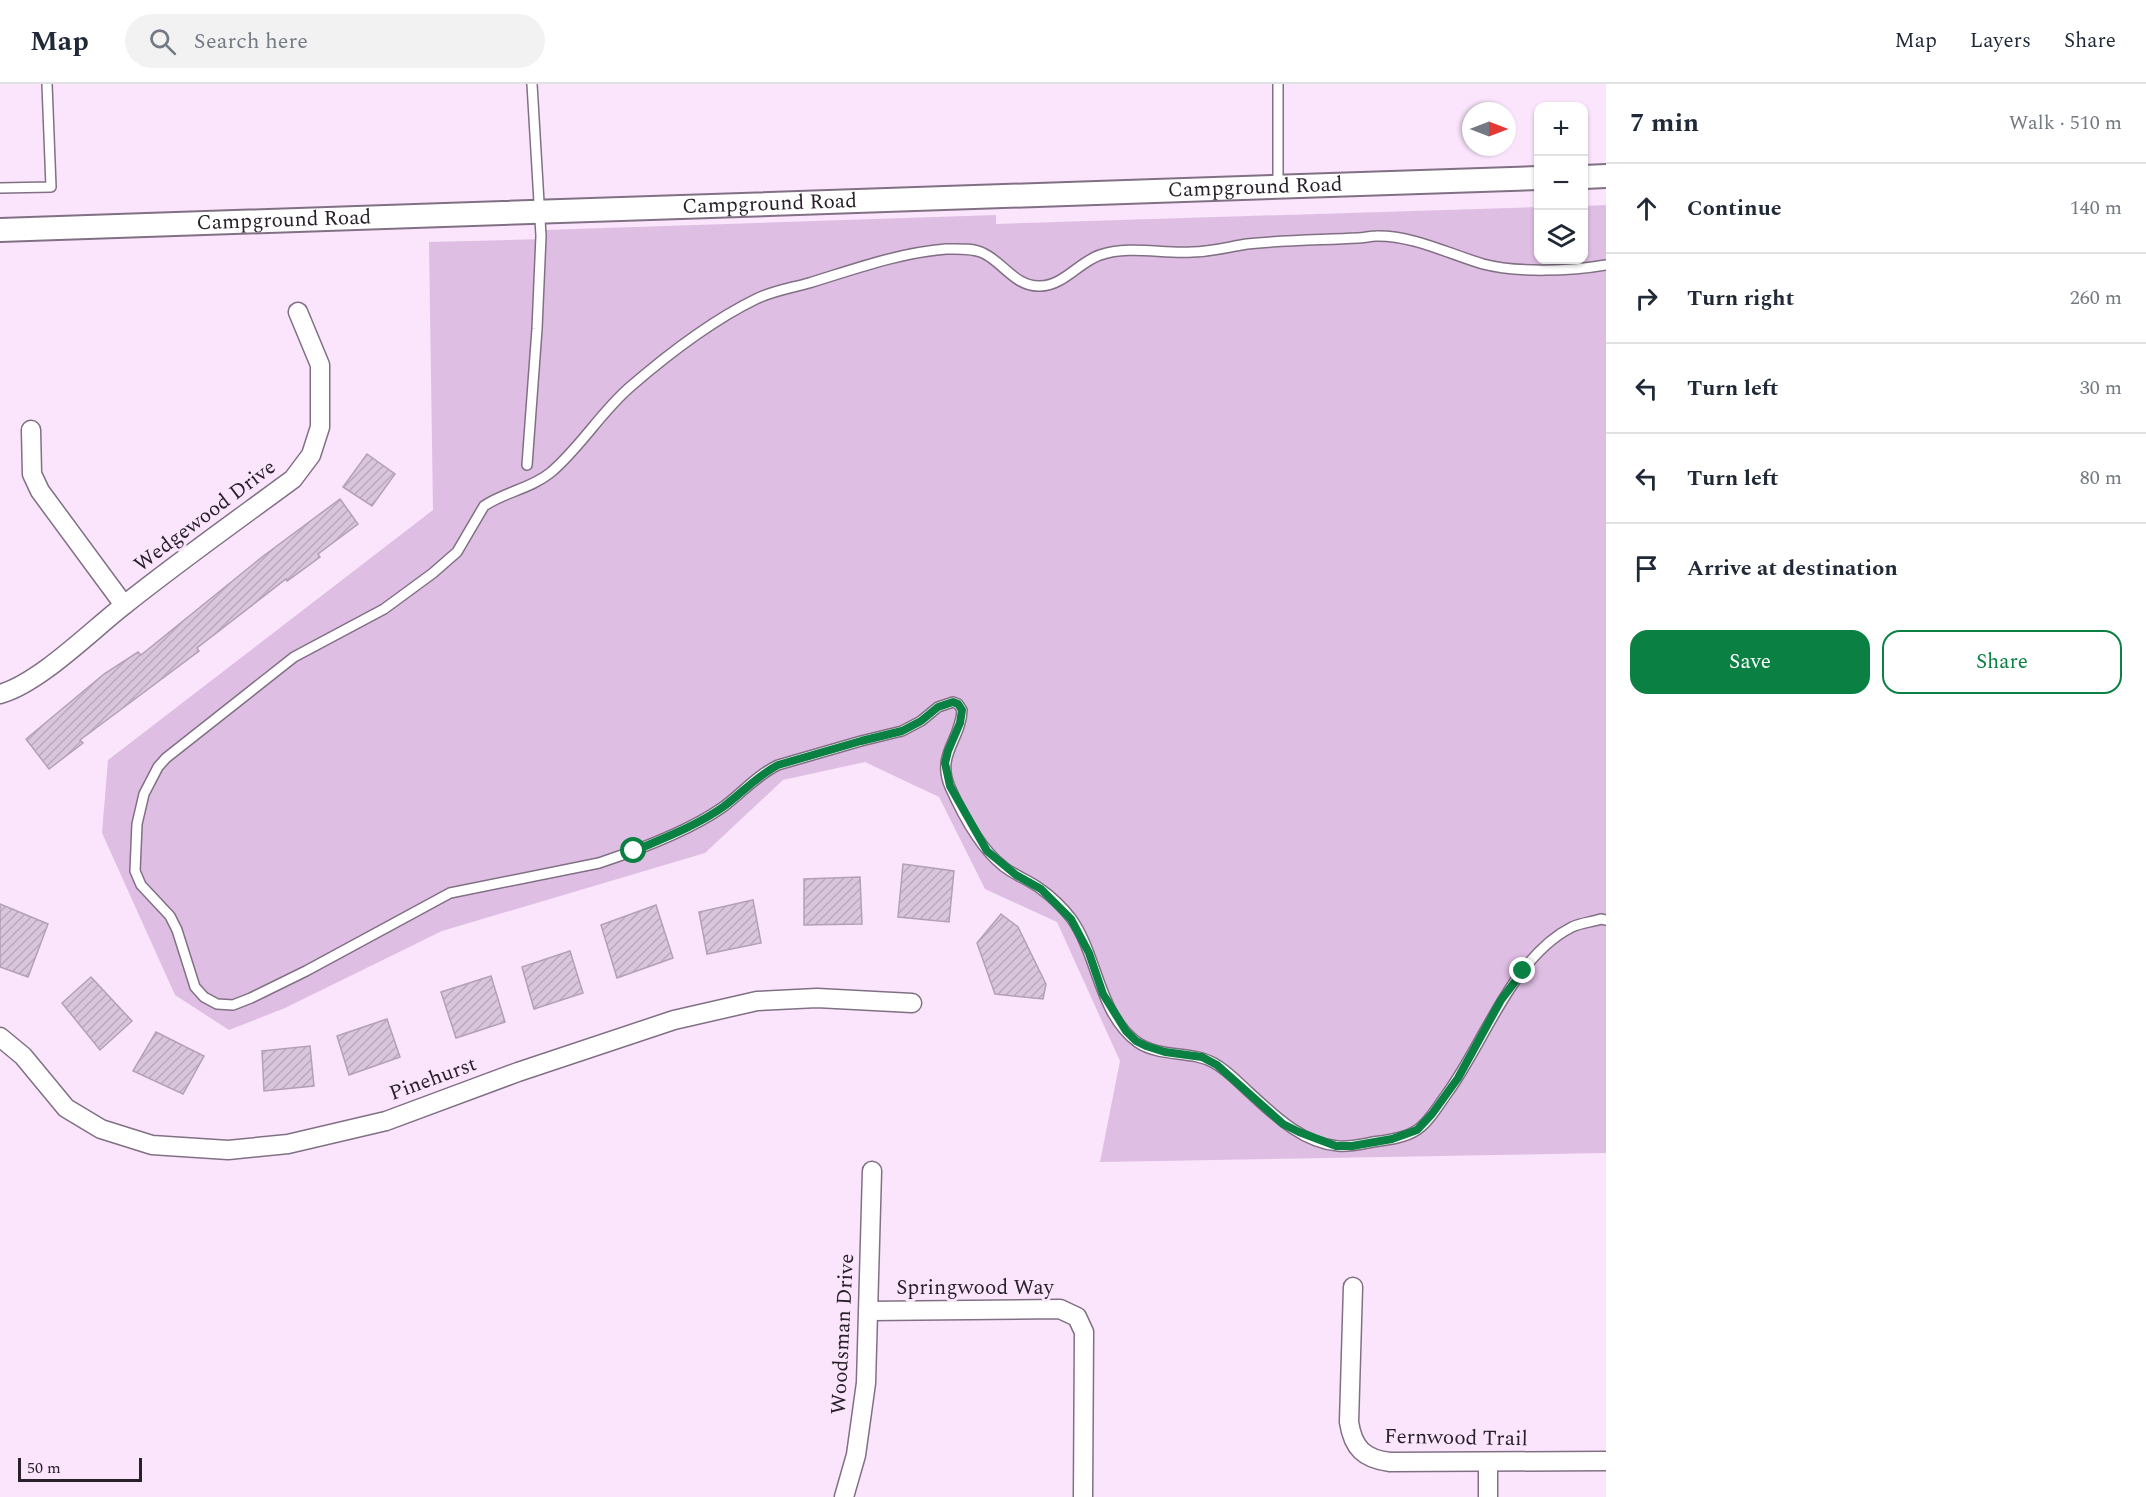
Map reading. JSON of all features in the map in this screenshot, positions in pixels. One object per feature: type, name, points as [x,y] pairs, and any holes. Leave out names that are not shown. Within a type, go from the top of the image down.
[{"type":"street","points":[[1588,177],[1606,176]]},
{"type":"street","name":"Campground Road","points":[[0,230],[1534,178]]},
{"type":"street","name":"Wedgewood Drive","points":[[0,694],[14,690],[52,664],[124,605],[293,479],[311,455],[320,427],[320,364],[298,312]]},
{"type":"street","points":[[31,430],[32,474],[39,491],[124,605]]},
{"type":"street","name":"Pinehurst","points":[[0,1037],[23,1056],[66,1108],[101,1129],[152,1145],[228,1150],[288,1144],[386,1120],[518,1072],[674,1020],[757,1001],[817,998],[912,1003]]},
{"type":"street","name":"Woodsman Drive","points":[[844,1497],[856,1455],[866,1383],[872,1171]]},
{"type":"street","name":"Fernwood Trail","points":[[1353,1287],[1349,1422],[1352,1439],[1362,1453],[1377,1461],[1390,1462],[1606,1461]]},
{"type":"street","name":"Springwood Way","points":[[869,1311],[1060,1309],[1077,1317],[1084,1332],[1083,1497]]},
{"type":"street","points":[[1488,1462],[1488,1497]]},
{"type":"lane","points":[[0,188],[51,187],[47,84]]},
{"type":"lane","points":[[527,465],[541,236],[532,84]]},
{"type":"lane","points":[[1278,84],[1278,186]]},
{"type":"lane","points":[[1606,265],[1577,268],[1541,264],[1502,268],[1420,243],[1378,236],[1246,244],[1189,253],[1136,250],[1099,255],[1057,282],[1040,286],[1025,283],[1011,275],[996,260],[980,251],[961,249],[872,262],[766,294],[700,333],[627,389],[564,461],[546,476],[528,487],[484,506],[457,552],[433,573],[384,609],[294,657],[166,758],[158,767],[144,794],[137,824],[134,862],[135,872],[141,885],[163,906],[177,930],[195,987],[210,1001],[233,1005],[306,971],[450,893],[616,858],[702,820],[723,807],[768,770],[778,765],[902,731],[921,721],[938,707],[953,702],[958,704],[962,710],[960,723],[945,763],[950,786],[987,851],[1016,875],[1041,889],[1071,919],[1089,953],[1103,994],[1126,1031],[1136,1041],[1146,1046],[1165,1052],[1202,1057],[1217,1065],[1283,1124],[1316,1140],[1336,1146],[1352,1146],[1392,1139],[1417,1130],[1432,1114],[1458,1078],[1501,1000],[1542,947],[1573,927],[1601,919],[1606,920]]},
{"type":"shaded area","points":[[1606,205],[1606,1153],[1100,1162],[1120,1061],[1057,922],[985,889],[939,797],[865,762],[783,780],[705,853],[442,931],[285,1008],[229,1030],[175,995],[102,833],[108,760],[433,510],[429,242],[544,239],[545,230],[996,215],[996,224],[1534,207],[1534,264],[1588,264],[1588,206]]},
{"type":"building","points":[[367,454],[395,474],[372,506],[343,487]]},
{"type":"building","points":[[340,499],[358,524],[318,554],[320,557],[287,581],[286,579],[197,648],[199,651],[80,740],[83,743],[49,769],[26,739],[104,674],[138,652],[141,655],[262,557]]},
{"type":"building","points":[[903,864],[954,871],[949,922],[898,917]]},
{"type":"building","points":[[860,877],[862,924],[804,925],[804,879]]},
{"type":"building","points":[[753,900],[761,943],[707,954],[699,912]]},
{"type":"building","points":[[0,904],[48,924],[28,977],[0,967]]},
{"type":"building","points":[[656,905],[673,958],[617,978],[601,925]]},
{"type":"building","points":[[1001,914],[1018,927],[1046,984],[1043,999],[995,994],[977,943]]},
{"type":"building","points":[[570,951],[583,993],[534,1009],[522,967]]},
{"type":"building","points":[[491,976],[505,1022],[456,1038],[441,992]]},
{"type":"building","points":[[91,977],[132,1021],[100,1050],[62,1003]]},
{"type":"building","points":[[387,1019],[400,1057],[349,1075],[337,1036]]},
{"type":"building","points":[[156,1032],[204,1056],[183,1094],[133,1071]]},
{"type":"building","points":[[310,1046],[314,1086],[264,1091],[262,1051]]},
{"type":"route","points":[[634,851],[702,820],[723,807],[768,770],[778,765],[902,731],[921,721],[945,703],[958,704],[962,710],[960,723],[945,763],[950,786],[987,851],[1004,867],[1041,889],[1071,919],[1089,953],[1103,994],[1126,1031],[1136,1041],[1146,1046],[1165,1052],[1202,1057],[1217,1065],[1268,1108],[1283,1124],[1316,1140],[1336,1146],[1352,1146],[1392,1139],[1417,1130],[1432,1114],[1458,1078],[1501,1000],[1523,971]]}]
